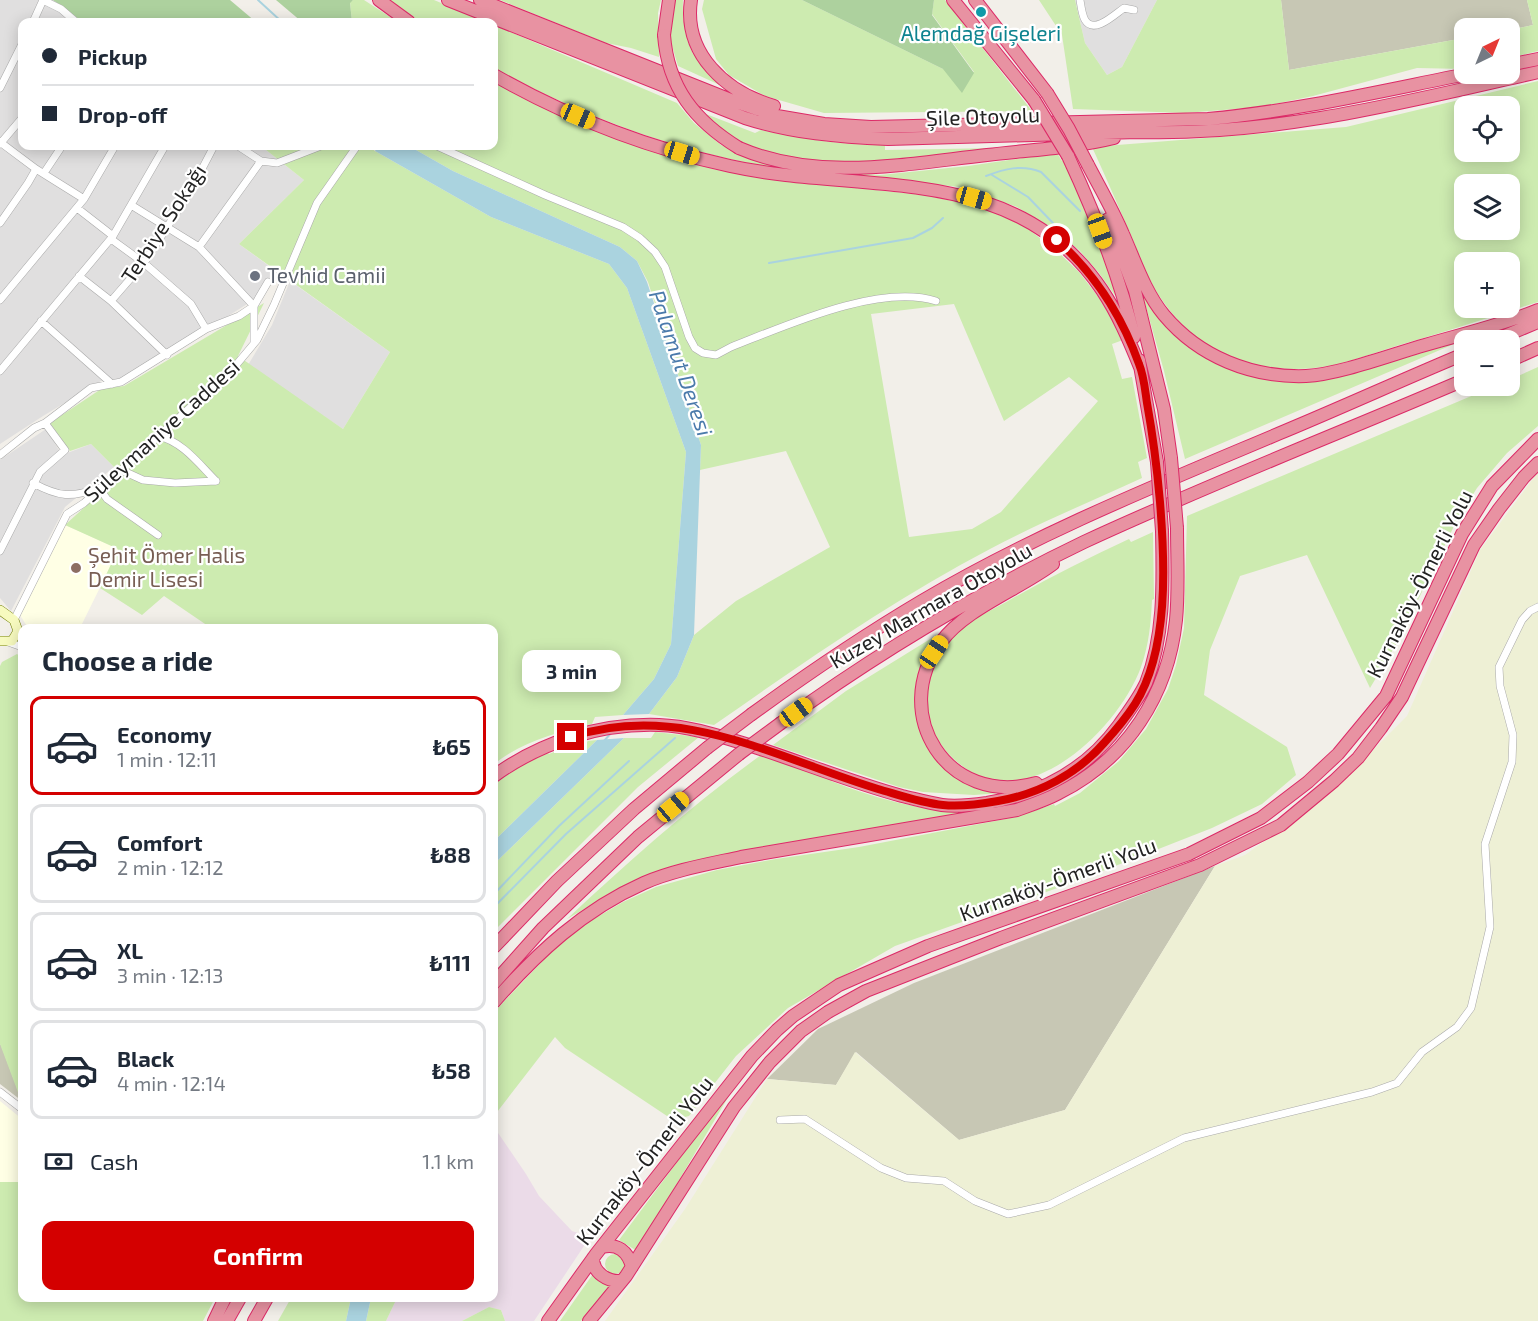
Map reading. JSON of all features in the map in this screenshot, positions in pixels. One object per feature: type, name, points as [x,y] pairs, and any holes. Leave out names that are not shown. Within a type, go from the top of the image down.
[{"type":"highway","points":[[379,0],[404,18]]},
{"type":"highway","name":"Şile Otoyolu","points":[[448,0],[493,18]]},
{"type":"highway","name":"Şile Otoyolu","points":[[480,0],[732,100],[777,116],[824,124],[871,127],[1208,119],[1259,115],[1454,77]]},
{"type":"highway","points":[[669,0],[664,35],[668,61],[682,96],[700,120],[719,136],[739,148],[782,162],[805,166],[883,167],[1098,142],[1138,132]]},
{"type":"highway","points":[[691,0],[691,27],[697,46],[706,64],[725,82],[766,104],[803,115],[871,127]]},
{"type":"highway","points":[[498,773],[528,754],[586,732],[627,726],[659,725],[703,731],[864,785],[944,805],[976,804],[1033,792],[1076,768],[1093,756],[1136,703],[1146,682],[1156,648],[1161,620],[1163,584],[1157,462],[1130,320],[1085,193],[1068,156],[1034,100],[953,0]]},
{"type":"highway","points":[[975,0],[1047,93]]},
{"type":"highway","points":[[983,0],[1018,43],[1070,129],[1117,220],[1144,282],[1164,315],[1189,339],[1217,358],[1240,368],[1265,374],[1307,376],[1342,369],[1538,310]]},
{"type":"highway","name":"Şile Otoyolu","points":[[498,20],[745,118],[790,130],[888,139],[1226,131],[1307,121],[1538,72]]},
{"type":"highway","points":[[1520,63],[1538,59]]},
{"type":"highway","points":[[498,77],[597,124],[657,145],[730,166],[813,178],[929,189],[997,205],[1044,230],[1068,250],[1093,278],[1115,311],[1140,367]]},
{"type":"highway","points":[[498,998],[526,966],[566,930],[609,900],[646,882],[741,857],[1017,810],[1058,794],[1082,780],[1134,733],[1155,697],[1170,654],[1176,619],[1177,528],[1164,409],[1135,291],[1088,165]]},
{"type":"highway","points":[[1519,330],[1538,322]]},
{"type":"highway","points":[[1520,356],[1538,348]]},
{"type":"highway","name":"Kuzey Marmara Otoyolu","points":[[498,943],[557,881],[634,809],[706,748],[865,636],[924,600],[1058,530],[1454,358]]},
{"type":"highway","name":"Kuzey Marmara Otoyolu","points":[[498,978],[543,928],[638,837],[739,754],[862,666],[933,622],[1009,580],[1086,542],[1454,384]]},
{"type":"highway","name":"Kurnaköy-Ömerli Yolu","points":[[548,1321],[593,1258],[752,1056],[777,1029],[811,1003],[839,985],[928,946],[1189,854],[1261,818],[1308,782],[1338,754],[1386,696],[1462,534],[1492,486],[1538,439]]},
{"type":"highway","name":"Kurnaköy-Ömerli Yolu","points":[[589,1321],[632,1267],[734,1107],[801,1031],[828,1012],[866,991],[1001,938],[1200,865],[1281,825],[1335,782],[1382,728],[1402,697],[1474,545],[1499,509],[1538,463]]},
{"type":"highway","points":[[1076,768],[1028,786],[998,788],[974,781],[950,766],[932,745],[926,733],[920,691],[926,669],[942,639],[963,621],[1034,579],[1086,542]]},
{"type":"highway","points":[[602,1247],[611,1245],[621,1249],[627,1254],[632,1267]]},
{"type":"highway","points":[[593,1258],[593,1264],[600,1274],[612,1281],[621,1281]]},
{"type":"highway","points":[[214,1321],[223,1302]]},
{"type":"highway","points":[[227,1321],[238,1302]]},
{"type":"highway","points":[[254,1321],[265,1302]]},
{"type":"street","points":[[35,18],[43,0],[61,9],[71,18]]},
{"type":"street","points":[[1080,0],[1084,19],[1090,24],[1101,24],[1124,8],[1134,10]]},
{"type":"street","points":[[0,88],[18,52]]},
{"type":"street","points":[[18,123],[0,143],[84,199]]},
{"type":"street","points":[[44,173],[59,150]]},
{"type":"street","points":[[0,300],[84,199],[113,150]]},
{"type":"street","points":[[0,371],[112,237],[163,150]]},
{"type":"street","name":"Terbiye Sokağı","points":[[111,301],[144,263],[191,190],[212,150]]},
{"type":"street","points":[[244,150],[261,161],[277,163],[311,150]]},
{"type":"street","name":"Süleymaniye Caddesi","points":[[13,623],[67,514],[84,502],[196,402],[221,383],[254,344],[274,305],[317,203],[354,150]]},
{"type":"street","points":[[446,150],[623,227],[640,238],[655,252],[665,267],[689,337],[699,351],[716,355],[731,347],[830,310],[869,301],[921,296],[936,301]]},
{"type":"street","points":[[199,247],[261,161]]},
{"type":"street","points":[[0,223],[36,168]]},
{"type":"street","points":[[131,205],[199,247],[254,306],[254,344]]},
{"type":"street","points":[[77,208],[191,304],[206,329]]},
{"type":"street","points":[[79,276],[111,301],[166,356]]},
{"type":"street","points":[[0,455],[91,388],[121,382],[206,329],[239,316],[254,306],[268,282]]},
{"type":"street","points":[[0,284],[8,290]]},
{"type":"street","points":[[41,321],[112,384]]},
{"type":"street","points":[[0,551],[40,472],[65,450],[45,423]]},
{"type":"street","points":[[121,470],[142,480],[175,483],[216,481],[178,444],[170,438],[158,436]]},
{"type":"street","points":[[33,483],[60,495],[72,496],[99,488],[107,498],[158,535]]},
{"type":"street","points":[[780,1120],[805,1119],[880,1168],[906,1178],[944,1181],[975,1201],[1008,1214],[1049,1205],[1184,1138],[1372,1092],[1397,1083],[1422,1052],[1457,1027],[1471,1008],[1490,927],[1485,844],[1512,762],[1513,735],[1500,687],[1499,667],[1522,620],[1530,611],[1538,607]]},
{"type":"street","points":[[0,609],[13,623],[18,635],[2,642]]},
{"type":"street","points":[[2,642],[18,646]]},
{"type":"street","points":[[0,1092],[18,1106]]},
{"type":"shaded area","points":[[0,0],[53,0],[78,18],[18,18],[18,150],[266,150],[304,180],[239,244],[280,274],[260,296],[129,378],[101,381],[0,444]]},
{"type":"shaded area","points":[[1075,0],[1157,0],[1122,67],[1107,75],[1085,43]]},
{"type":"shaded area","points":[[1281,0],[1527,0],[1533,25],[1520,28],[1520,18],[1454,18],[1454,40],[1289,70]]},
{"type":"shaded area","points":[[290,281],[390,352],[343,429],[248,365],[272,325]]},
{"type":"shaded area","points":[[46,429],[62,455],[91,444],[114,467],[65,507],[11,611],[0,598],[0,460]]},
{"type":"shaded area","points":[[1538,472],[1538,1321],[605,1321],[685,1209],[767,1079],[836,1085],[855,1052],[959,1140],[1065,1110],[1215,866],[1245,855],[1326,797],[1407,716],[1480,550]]},
{"type":"shaded area","name":"Şehit Ömer Halis Demir Lisesi","points":[[65,525],[119,549],[82,624],[26,624],[20,615]]},
{"type":"shaded area","points":[[1215,866],[1065,1110],[959,1140],[856,1052],[836,1085],[767,1079],[818,1029],[914,983]]},
{"type":"shaded area","points":[[0,1044],[18,1090],[18,1098],[0,1084]]},
{"type":"shaded area","points":[[0,1101],[18,1116],[18,1182],[0,1182]]},
{"type":"shaded area","points":[[498,1133],[539,1196],[572,1231],[590,1237],[534,1321],[505,1321],[501,1310],[489,1307],[462,1321],[386,1321],[395,1302],[498,1302]]},
{"type":"green space","points":[[53,0],[230,0],[251,18],[78,18]]},
{"type":"green space","points":[[276,0],[353,0],[350,3],[352,18],[297,18]]},
{"type":"green space","points":[[364,0],[392,18],[352,18],[350,2]]},
{"type":"green space","points":[[389,0],[434,0],[477,18],[415,18]]},
{"type":"green space","points":[[500,0],[661,0],[658,13],[659,57],[606,43]]},
{"type":"green space","points":[[675,0],[683,0],[685,28],[693,54],[722,86],[678,66],[670,39]]},
{"type":"green space","points":[[704,0],[802,0],[943,69],[974,72],[932,14],[934,0],[945,0],[1032,111],[824,113],[765,96],[729,75],[716,59],[702,9]]},
{"type":"green space","points":[[802,0],[934,0],[932,15],[974,73],[962,93],[943,69]]},
{"type":"green space","points":[[1039,0],[1075,0],[1085,43],[1107,75],[1122,67],[1157,0],[1281,0],[1289,70],[1454,40],[1454,69],[1417,68],[1313,96],[1260,107],[1185,113],[1073,109],[1062,35]]},
{"type":"green space","points":[[1527,0],[1538,0],[1538,51],[1520,55],[1520,28],[1533,25]]},
{"type":"green space","points":[[498,27],[677,103],[694,123],[721,145],[776,168],[666,142],[596,117],[498,70]]},
{"type":"green space","points":[[1538,81],[1538,302],[1520,308],[1520,252],[1454,252],[1454,318],[1486,318],[1329,366],[1304,369],[1280,368],[1257,365],[1235,358],[1214,349],[1195,336],[1162,300],[1153,286],[1092,147],[1346,127],[1454,101],[1454,162],[1520,162],[1520,96],[1475,96]]},
{"type":"green space","points":[[498,84],[624,140],[713,169],[759,178],[924,195],[981,207],[1033,230],[1032,232],[1079,272],[1103,303],[1123,340],[1112,344],[1122,379],[1132,377],[1147,458],[1138,462],[1142,478],[1027,530],[919,589],[849,632],[714,725],[649,714],[677,677],[694,635],[736,601],[830,547],[786,451],[700,470],[701,445],[648,282],[637,261],[620,247],[453,171],[416,150],[498,150]],"holes":[[[954,304],[1004,421],[1069,377],[1098,401],[1001,512],[972,529],[909,537],[871,314]]]},
{"type":"green space","points":[[706,114],[755,133],[761,130],[823,141],[885,145],[885,150],[996,148],[864,162],[812,160],[760,150],[730,135]]},
{"type":"green space","points":[[266,150],[374,150],[491,217],[609,264],[627,288],[686,452],[671,644],[654,679],[623,715],[595,717],[592,724],[528,744],[498,761],[498,624],[205,624],[164,596],[142,615],[100,588],[118,549],[65,525],[121,474],[91,444],[70,451],[50,423],[101,389],[124,386],[264,303],[238,356],[343,429],[390,352],[239,244],[304,180]]},
{"type":"green space","points":[[1057,153],[1062,161],[1064,160],[1119,301],[1079,250],[1017,207],[960,187],[776,168],[880,175],[968,166]]},
{"type":"green space","points":[[1139,282],[1189,345],[1298,381],[1453,341],[1454,344],[1185,459],[1164,371]]},
{"type":"green space","points":[[1538,367],[1538,426],[1507,453],[1477,488],[1457,520],[1397,643],[1370,688],[1307,555],[1240,576],[1210,650],[1204,695],[1287,747],[1296,775],[1262,804],[1212,828],[1077,881],[895,946],[788,1008],[736,1056],[689,1116],[673,1120],[565,1048],[555,1037],[498,1111],[498,1008],[559,944],[592,920],[623,902],[656,887],[717,870],[859,847],[1016,817],[1054,804],[1055,806],[1080,793],[1119,761],[1146,729],[1168,689],[1176,665],[1184,628],[1187,516],[1471,396],[1520,396],[1520,375]]},
{"type":"green space","points":[[1153,532],[1154,599],[1152,600],[1146,650],[1132,687],[1103,728],[1064,761],[1043,773],[1020,780],[988,779],[961,765],[946,751],[936,736],[927,701],[934,666],[943,649],[955,634],[980,616],[1068,569],[1129,539],[1131,542]]},
{"type":"green space","points":[[948,628],[926,661],[916,689],[917,705],[930,748],[1002,793],[974,795],[923,792],[899,787],[773,745],[846,691]]},
{"type":"green space","points":[[18,655],[18,1092],[0,1044],[0,666],[2,662]]},
{"type":"green space","points":[[655,732],[699,737],[638,787],[498,927],[498,860],[624,738],[651,738]]},
{"type":"green space","points":[[597,740],[498,837],[498,781],[547,752],[549,754],[572,745],[583,745],[588,741]]},
{"type":"green space","points":[[761,755],[882,798],[934,809],[970,812],[772,845],[664,869],[631,882],[567,919],[661,834]]},
{"type":"green space","points":[[739,1079],[637,1251],[619,1240]]},
{"type":"green space","points":[[0,1182],[18,1182],[18,1302],[213,1302],[203,1321],[0,1321]]},
{"type":"green space","points":[[615,1254],[622,1257],[625,1264],[622,1271],[615,1274],[608,1271],[605,1264],[608,1257]]},
{"type":"green space","points":[[593,1274],[612,1287],[581,1321],[560,1321]]},
{"type":"green space","points":[[289,1302],[350,1302],[346,1321],[278,1321]]},
{"type":"green space","points":[[370,1302],[395,1302],[386,1321],[366,1321]]},
{"type":"green space","points":[[489,1307],[501,1310],[505,1321],[462,1321]]},
{"type":"water","points":[[416,150],[453,171],[620,247],[637,261],[647,282],[701,445],[694,635],[677,677],[649,714],[623,715],[654,679],[671,644],[686,452],[627,288],[609,264],[491,217],[375,151]]},
{"type":"water","points":[[624,738],[498,860],[498,837],[597,740]]},
{"type":"water","points":[[350,1302],[370,1302],[366,1321],[346,1321]]},
{"type":"waterway","name":"Palamut Deresi","points":[[258,0],[278,18]]},
{"type":"waterway","points":[[986,176],[1013,168],[1027,168],[1041,172],[1080,211]]},
{"type":"waterway","points":[[992,175],[1028,197],[1053,223]]},
{"type":"waterway","points":[[769,263],[913,238],[932,228],[943,218]]},
{"type":"waterway","name":"Palamut Deresi","points":[[604,741],[612,732]]},
{"type":"waterway","points":[[498,903],[566,834],[675,738]]},
{"type":"waterway","points":[[498,890],[559,826],[629,761]]},
{"type":"place","name":"Alemdağ Gişeleri","points":[[981,12]]},
{"type":"place","name":"Tevhid Camii","points":[[255,276]]},
{"type":"place","name":"Şehit Ömer Halis Demir Lisesi","points":[[76,568]]},
{"type":"route","points":[[571,737],[586,732],[627,726],[659,725],[703,731],[777,754],[854,782],[944,805],[976,804],[1033,792],[1056,781],[1093,756],[1136,703],[1146,682],[1161,620],[1162,531],[1157,462],[1140,367],[1115,311],[1102,289],[1057,240]]}]
